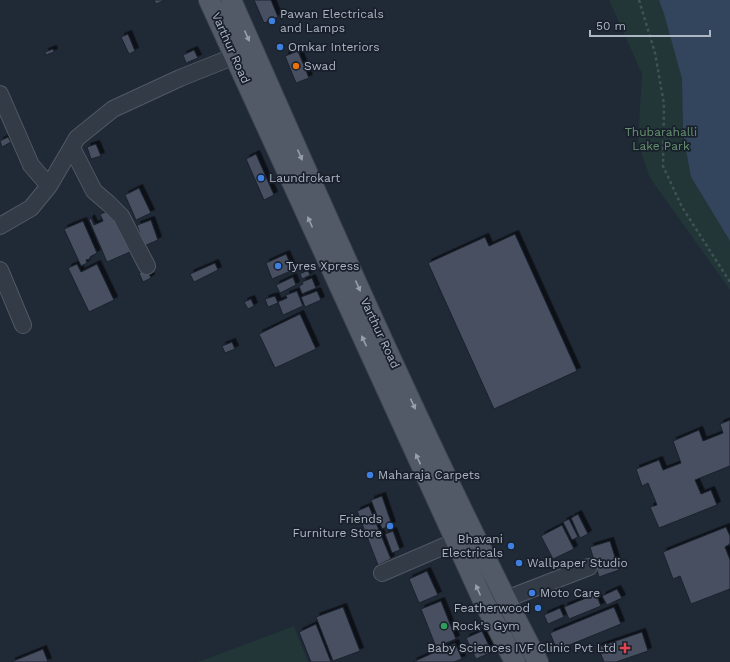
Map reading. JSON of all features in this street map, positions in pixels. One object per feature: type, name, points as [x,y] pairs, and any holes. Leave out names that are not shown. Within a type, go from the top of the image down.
[{"type":"main road","name":"Varthur Road","points":[[210,0],[235,56],[381,357],[538,662]]},
{"type":"main road","name":"Varthur Road","points":[[231,0],[381,357],[456,541],[482,598],[515,662]]},
{"type":"street","points":[[0,226],[31,208],[49,186],[77,138],[113,109],[180,78],[235,56]]},
{"type":"street","points":[[0,94],[31,165],[49,186]]},
{"type":"street","points":[[72,148],[94,191],[121,216],[146,266]]},
{"type":"street","points":[[0,270],[23,325]]},
{"type":"street","points":[[382,573],[456,541]]},
{"type":"street","points":[[506,599],[589,567]]},
{"type":"path","points":[[639,0],[655,53],[664,104],[663,166],[682,207],[730,282]]},
{"type":"green space","name":"Thubarahalli Lake Park","points":[[609,0],[659,0],[682,79],[683,134],[691,177],[730,241],[730,290],[650,178],[638,142],[642,74]]},
{"type":"green space","points":[[294,626],[308,662],[198,662]]},
{"type":"water","points":[[659,0],[730,0],[730,241],[691,177],[683,134],[682,79]]},
{"type":"building","points":[[154,0],[165,0],[156,4]]},
{"type":"building","points":[[254,0],[271,0],[278,17],[264,23]]},
{"type":"building","points":[[128,34],[135,51],[129,54],[121,37]]},
{"type":"building","points":[[53,49],[54,52],[46,55],[45,52]]},
{"type":"building","points":[[194,50],[198,58],[186,63],[183,55]]},
{"type":"building","points":[[298,51],[309,78],[296,83],[285,56]]},
{"type":"building","points":[[8,137],[11,142],[2,147],[0,141]]},
{"type":"building","points":[[96,144],[101,156],[91,159],[87,147]]},
{"type":"building","points":[[256,154],[274,195],[264,200],[246,159]]},
{"type":"building","points":[[139,188],[151,213],[136,220],[125,195]]},
{"type":"building","points":[[112,210],[130,252],[107,262],[89,220],[91,218],[94,225],[103,221],[100,214]]},
{"type":"building","points":[[151,220],[158,240],[144,246],[137,225]]},
{"type":"building","points":[[83,221],[97,253],[90,257],[90,259],[86,260],[87,263],[81,266],[64,229]]},
{"type":"building","points":[[515,234],[577,371],[494,409],[428,263],[485,237],[489,246]]},
{"type":"building","points":[[286,254],[293,270],[272,279],[266,263]]},
{"type":"building","points":[[215,263],[218,270],[194,282],[190,274]]},
{"type":"building","points":[[77,264],[81,272],[97,264],[114,300],[89,312],[68,268]]},
{"type":"building","points":[[147,269],[151,278],[143,282],[139,273]]},
{"type":"building","points":[[308,270],[310,275],[302,279],[300,274]]},
{"type":"building","points":[[293,277],[296,285],[280,293],[276,285]]},
{"type":"building","points":[[312,278],[316,288],[302,294],[299,286],[303,284],[302,282]]},
{"type":"building","points":[[297,291],[303,306],[283,315],[278,302],[287,298],[286,295]]},
{"type":"building","points":[[317,291],[321,300],[305,307],[301,297]]},
{"type":"building","points":[[275,296],[278,303],[268,307],[265,299]]},
{"type":"building","points":[[251,299],[254,306],[248,309],[244,302]]},
{"type":"building","points":[[300,314],[316,349],[275,368],[259,334]]},
{"type":"building","points":[[232,342],[235,349],[225,353],[222,346]]},
{"type":"building","points":[[730,420],[730,466],[695,480],[701,494],[711,490],[717,505],[659,528],[650,507],[657,505],[648,483],[642,486],[636,469],[659,460],[663,470],[681,463],[673,441],[699,430],[703,441],[723,433],[720,424]]},
{"type":"building","points":[[382,496],[392,525],[382,529],[371,500]]},
{"type":"building","points":[[369,506],[391,559],[378,565],[357,511]]},
{"type":"building","points":[[578,514],[588,534],[580,538],[571,518]]},
{"type":"building","points":[[569,519],[578,537],[572,540],[563,522]]},
{"type":"building","points":[[562,525],[574,549],[553,559],[541,536]]},
{"type":"building","points":[[726,527],[730,536],[730,544],[725,547],[730,560],[730,589],[691,604],[680,576],[673,579],[663,552]]},
{"type":"building","points":[[393,531],[400,550],[392,553],[385,534]]},
{"type":"building","points":[[610,541],[619,570],[599,577],[590,547]]},
{"type":"building","points":[[427,571],[438,595],[419,603],[409,579]]},
{"type":"building","points":[[617,589],[622,598],[607,605],[602,596]]},
{"type":"building","points":[[596,594],[601,606],[569,619],[564,607]]},
{"type":"building","points":[[441,601],[456,639],[436,647],[421,609]]},
{"type":"building","points":[[343,607],[360,651],[333,661],[316,617]]},
{"type":"building","points":[[614,607],[621,624],[557,650],[550,633]]},
{"type":"building","points":[[560,608],[564,617],[548,624],[544,615]]},
{"type":"building","points":[[316,624],[331,662],[311,662],[299,632]]},
{"type":"building","points":[[482,631],[492,652],[476,659],[466,638]]},
{"type":"building","points":[[642,632],[648,651],[616,662],[604,662],[598,647]]},
{"type":"building","points":[[455,643],[462,659],[454,662],[413,662]]},
{"type":"building","points":[[43,649],[48,662],[11,662]]},
{"type":"place","name":"Pawan Electricals and Lamps","points":[[272,21]]},
{"type":"place","name":"Omkar Interiors","points":[[280,47]]},
{"type":"place","name":"Swad","points":[[296,66]]},
{"type":"place","name":"Laundrokart","points":[[261,178]]},
{"type":"place","name":"Tyres Xpress","points":[[278,266]]},
{"type":"place","name":"Maharaja Carpets","points":[[370,475]]},
{"type":"place","name":"Friends Furniture Store","points":[[390,526]]},
{"type":"place","name":"Bhavani Electricals","points":[[511,546]]},
{"type":"place","name":"Wallpaper Studio","points":[[519,563]]},
{"type":"place","name":"Moto Care","points":[[532,593]]},
{"type":"place","name":"Featherwood","points":[[538,608]]},
{"type":"place","name":"Rock's Gym","points":[[444,626]]},
{"type":"place","name":"Baby Sciences IVF Clinic Pvt Ltd","points":[[625,648]]}]
